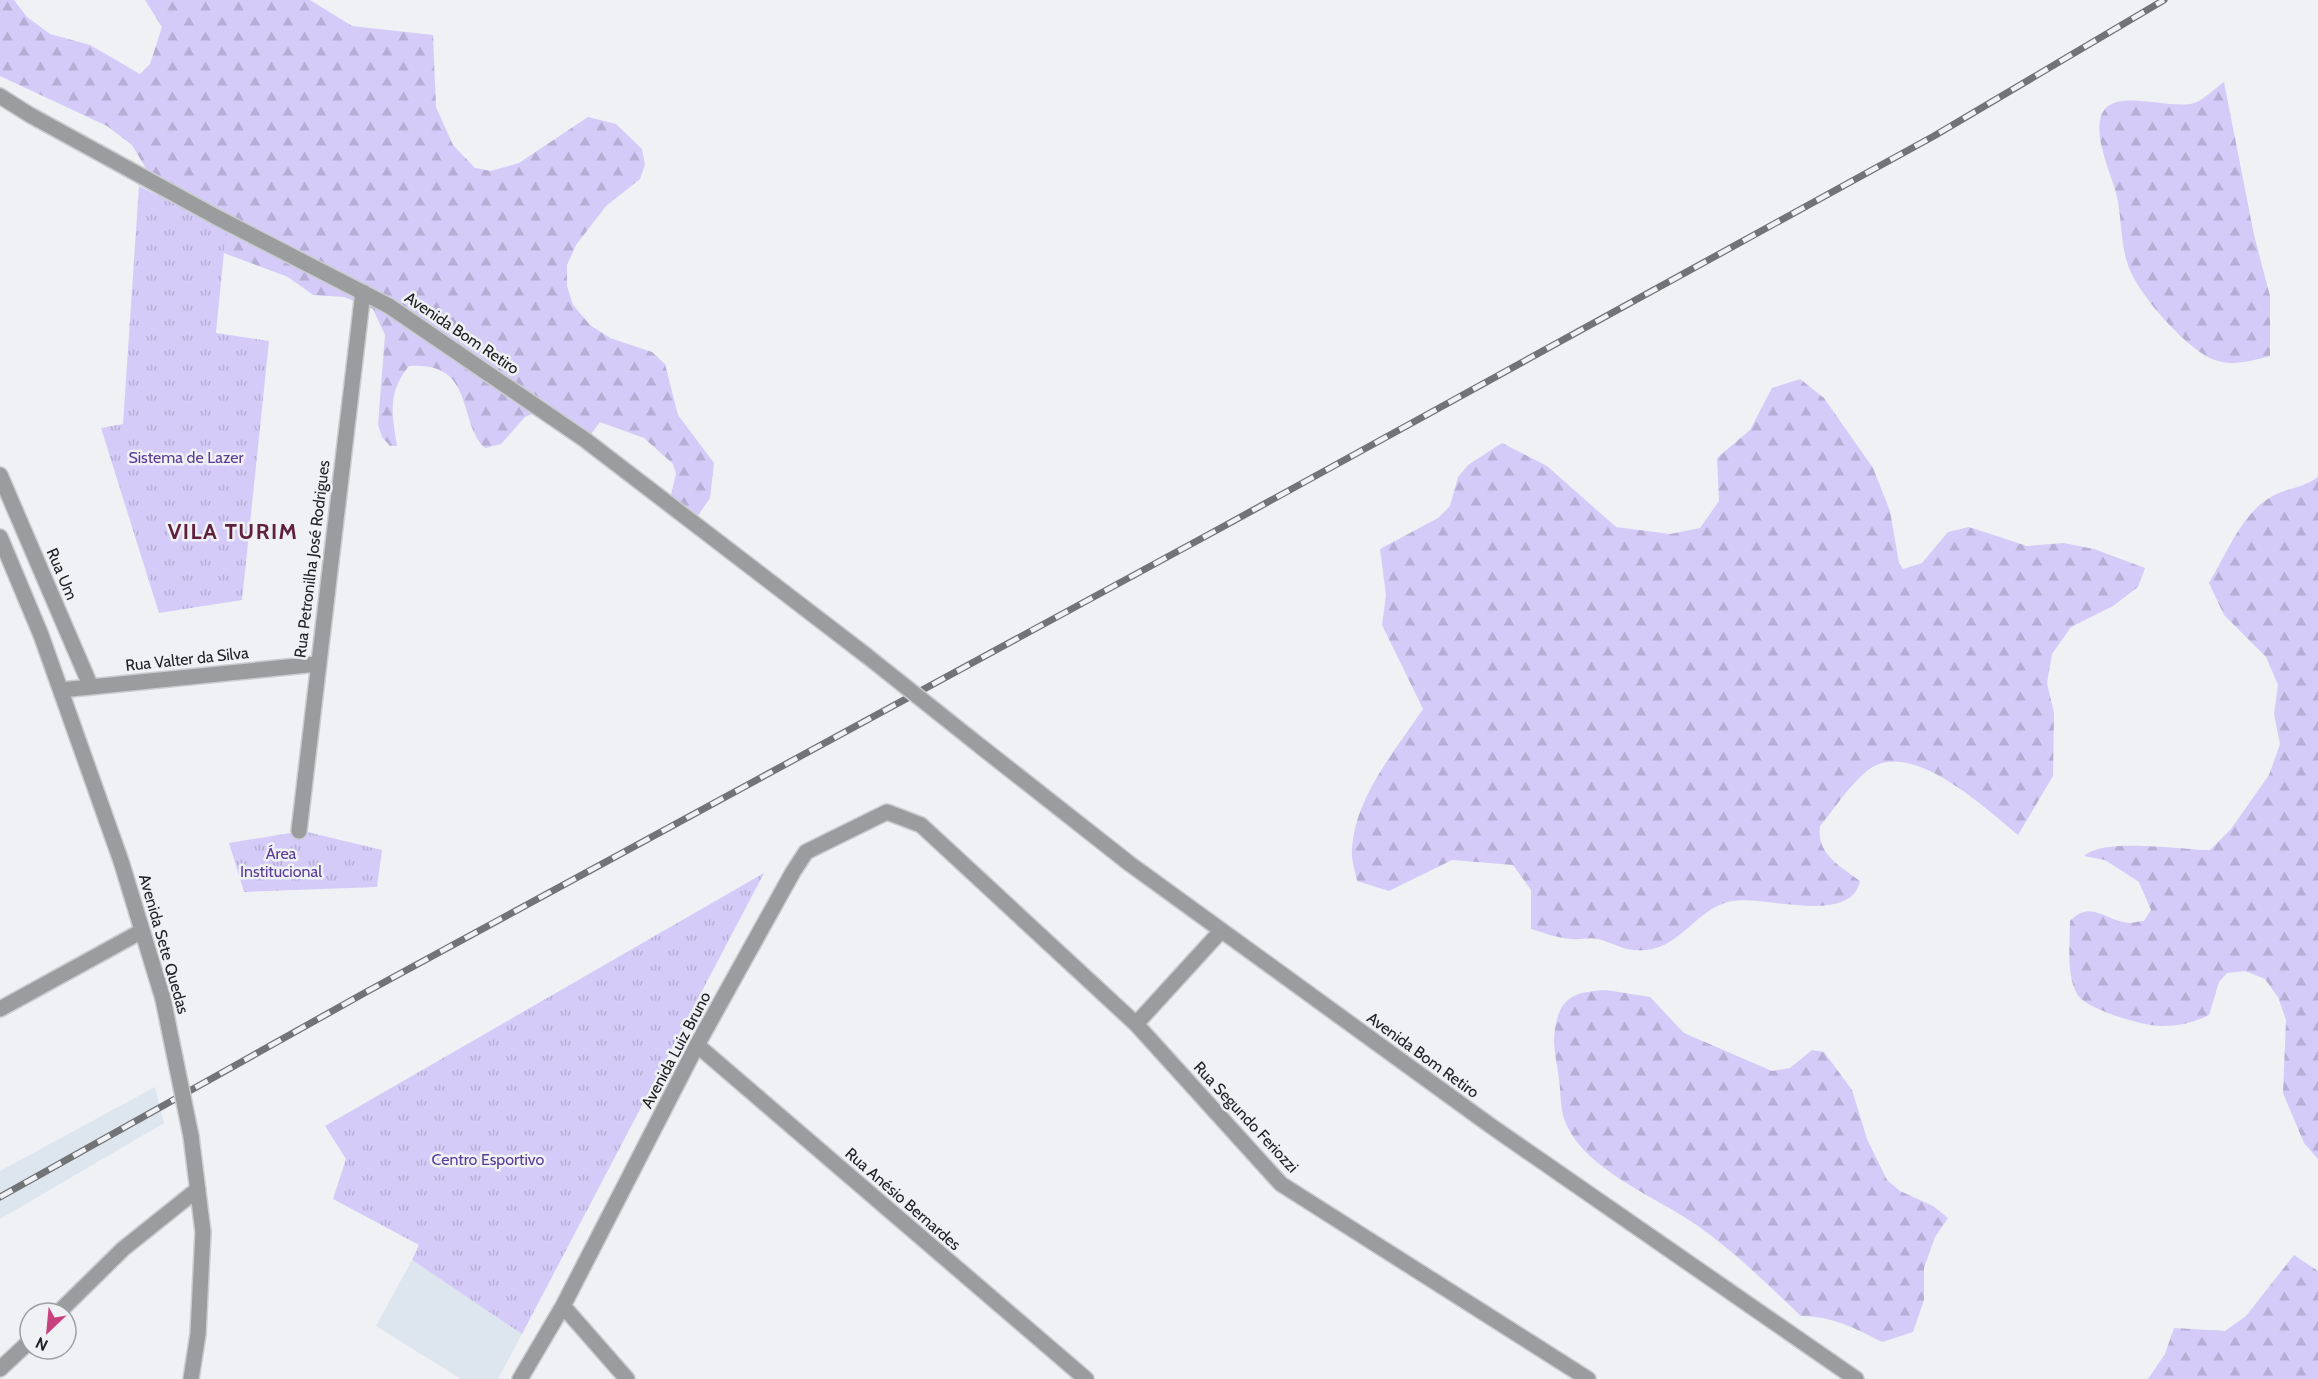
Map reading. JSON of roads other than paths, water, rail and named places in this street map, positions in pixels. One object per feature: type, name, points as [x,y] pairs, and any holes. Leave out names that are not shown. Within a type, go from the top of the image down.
[{"type":"street","name":"Avenida Bom Retiro","points":[[0,96],[30,115],[218,218],[389,306],[584,439],[867,656],[1130,864],[1491,1126],[1856,1379]]},
{"type":"street","name":"Rua Petronilha José Rodrigues","points":[[299,831],[363,292]]},
{"type":"street","name":"Rua Um","points":[[0,475],[91,687]]},
{"type":"street","name":"Avenida Sete Quedas","points":[[0,537],[60,690],[121,861],[163,999],[191,1136],[203,1232],[198,1334],[191,1379]]},
{"type":"street","name":"Rua Valter da Silva","points":[[60,690],[318,664]]},
{"type":"street","name":"Avenida Luiz Bruno","points":[[520,1379],[563,1305],[697,1045],[806,852],[887,812],[921,825]]},
{"type":"street","name":"Rua Segundo Feriozzi","points":[[921,825],[1136,1024],[1281,1184],[1588,1379]]},
{"type":"street","points":[[0,1009],[142,931]]},
{"type":"street","points":[[1136,1024],[1221,931]]},
{"type":"street","name":"Rua Anésio Bernardes","points":[[697,1045],[1086,1379]]},
{"type":"street","points":[[70,1301],[123,1249],[198,1189]]},
{"type":"street","points":[[563,1305],[627,1379]]},
{"type":"street","points":[[0,1369],[18,1352]]},
{"type":"railway","points":[[0,1197],[368,991],[1217,530],[1934,136],[2164,0]]},
{"type":"district","name":"VILA TURIM","points":[[233,531]]},
{"type":"park label","name":"Sistema de Lazer","points":[[186,457]]},
{"type":"park label","name":"Área Institucional","points":[[281,862]]},
{"type":"park label","name":"Centro Esportivo","points":[[488,1159]]}]
